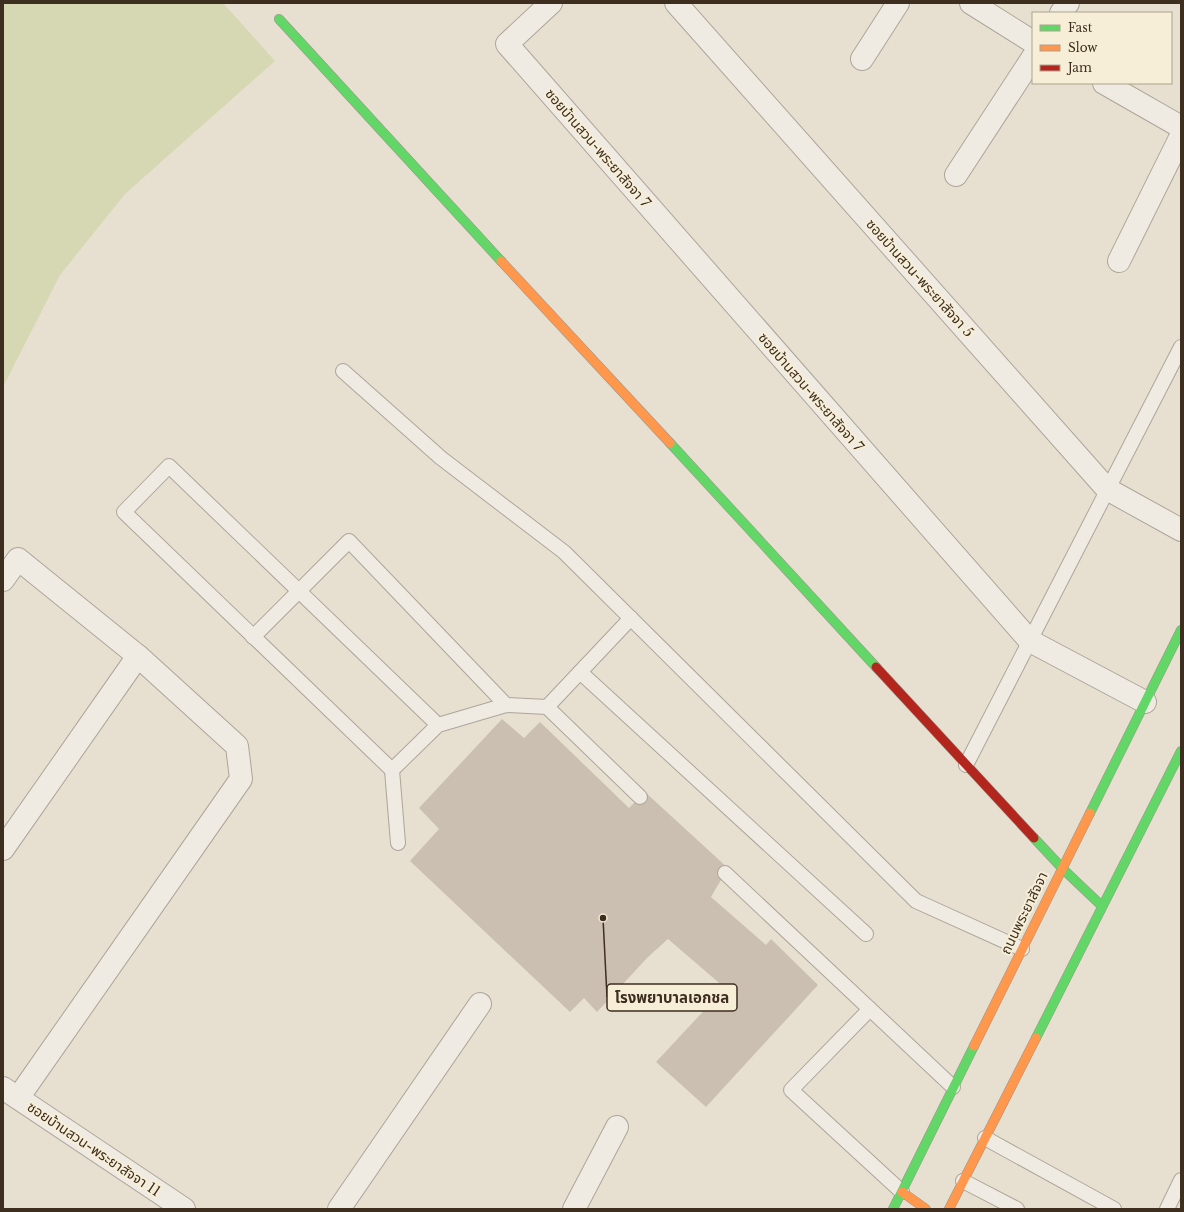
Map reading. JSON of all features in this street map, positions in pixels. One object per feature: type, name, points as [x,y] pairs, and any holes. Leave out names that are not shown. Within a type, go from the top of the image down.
[{"type":"main road","points":[[279,18],[966,765],[1062,868],[1102,906]]},
{"type":"main road","name":"ถนนพระยาสัจจา","points":[[893,1209],[1181,630]]},
{"type":"main road","points":[[949,1209],[1181,751]]},
{"type":"main road","points":[[902,1192],[926,1209]]},
{"type":"street","name":"ซอยบ้านสวน-พระยาสัจจา 7","points":[[551,3],[507,44],[1030,641],[1145,702]]},
{"type":"street","name":"ซอยบ้านสวน-พระยาสัจจา 5","points":[[676,3],[1107,489],[1181,530]]},
{"type":"street","points":[[862,59],[898,3]]},
{"type":"street","points":[[971,3],[1032,41]]},
{"type":"street","points":[[1062,12],[1068,3]]},
{"type":"street","points":[[956,175],[1032,59]]},
{"type":"street","points":[[1106,84],[1181,127]]},
{"type":"street","points":[[1119,261],[1181,136]]},
{"type":"street","points":[[3,580],[18,559],[138,656],[237,746],[242,779],[11,1093]]},
{"type":"street","points":[[3,849],[138,656]]},
{"type":"street","points":[[339,1209],[480,1004]]},
{"type":"street","name":"ซอยบ้านสวน-พระยาสัจจา 11","points":[[11,1093],[184,1209]]},
{"type":"street","points":[[574,1209],[617,1127]]},
{"type":"lane","points":[[966,765],[1181,346]]},
{"type":"lane","points":[[343,371],[441,458],[564,552],[916,901],[1022,949]]},
{"type":"lane","points":[[398,843],[392,770],[124,512],[169,466],[438,725]]},
{"type":"lane","points":[[253,637],[349,541],[506,705]]},
{"type":"lane","points":[[547,707],[631,618]]},
{"type":"lane","points":[[580,672],[866,934]]},
{"type":"lane","points":[[392,770],[438,725],[506,705],[547,707],[640,797]]},
{"type":"lane","points":[[725,873],[954,1087]]},
{"type":"lane","points":[[870,1009],[791,1090],[902,1192]]},
{"type":"lane","points":[[985,1138],[1114,1209]]},
{"type":"lane","points":[[1167,1209],[1181,1180]]},
{"type":"lane","points":[[963,1181],[1017,1209]]},
{"type":"green space","points":[[3,3],[223,3],[275,61],[125,194],[60,275],[3,387]]},
{"type":"building","points":[[502,719],[524,738],[540,722],[629,808],[645,792],[729,869],[725,873],[711,897],[766,945],[771,939],[818,985],[706,1107],[656,1062],[725,988],[668,939],[648,957],[597,1012],[584,998],[570,1012],[410,861],[439,829],[419,808]]},
{"type":"traffic: fast","points":[[279,19],[501,261]]},
{"type":"traffic: fast","points":[[670,443],[876,667]]},
{"type":"traffic: fast","points":[[1090,813],[1181,630]]},
{"type":"traffic: fast","points":[[1036,1038],[1181,751]]},
{"type":"traffic: fast","points":[[1034,838],[1062,868],[1102,906]]},
{"type":"traffic: fast","points":[[893,1209],[974,1046]]},
{"type":"traffic: slow","points":[[501,261],[670,443]]},
{"type":"traffic: slow","points":[[974,1046],[1090,813]]},
{"type":"traffic: slow","points":[[949,1209],[1036,1038]]},
{"type":"traffic: slow","points":[[902,1192],[926,1209]]},
{"type":"traffic: jam","points":[[876,667],[1034,838]]},
{"type":"place","name":"โรงพยาบาลเอกชล","points":[[603,918]]}]
